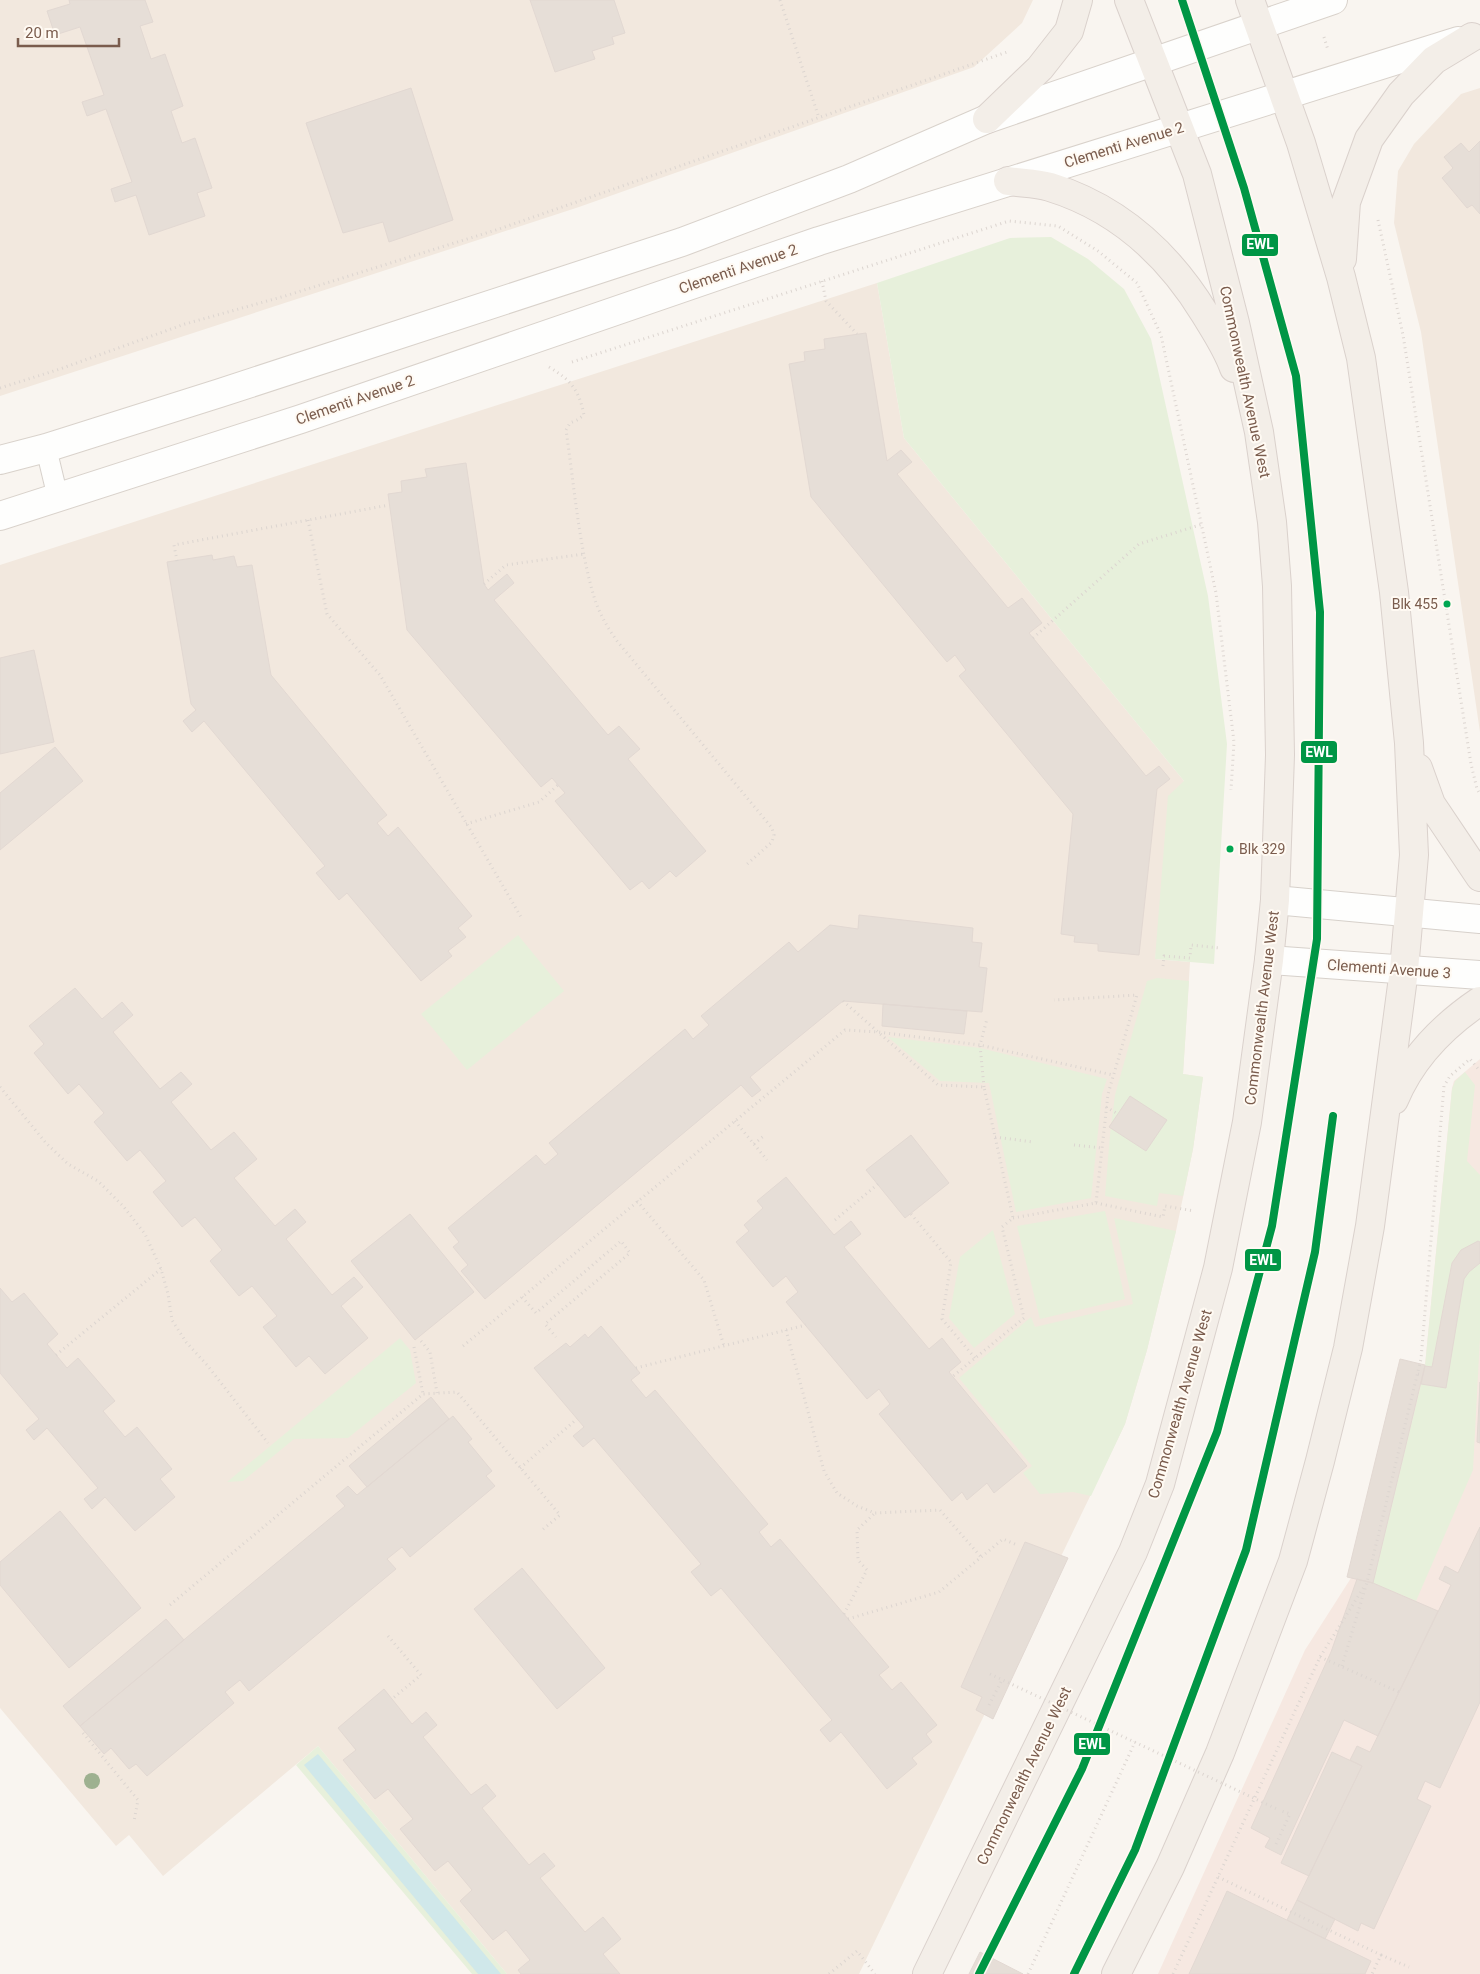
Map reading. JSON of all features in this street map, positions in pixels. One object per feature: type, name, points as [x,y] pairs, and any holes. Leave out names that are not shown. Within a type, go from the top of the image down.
[{"type":"main road","points":[[987,119],[1040,68],[1069,31],[1078,0]]},
{"type":"main road","name":"Commonwealth Avenue West","points":[[927,1974],[1133,1552],[1160,1484],[1218,1268],[1247,1122],[1269,960],[1275,900],[1280,755],[1278,586],[1272,522],[1259,432],[1235,323],[1197,174],[1129,0]]},
{"type":"main road","points":[[1116,1974],[1170,1867],[1220,1753],[1293,1561],[1320,1461],[1348,1348],[1370,1226],[1404,970],[1414,855],[1409,744],[1394,592],[1361,358],[1341,277],[1300,144],[1250,0]]},
{"type":"main road","points":[[0,460],[46,448],[682,242],[849,179],[987,119],[1333,0]]},
{"type":"main road","points":[[1341,277],[1346,202],[1369,139],[1401,94],[1434,60],[1476,36]]},
{"type":"main road","name":"Clementi Avenue 2","points":[[0,516],[301,419],[819,241],[1476,36]]},
{"type":"main road","points":[[1008,181],[1048,187],[1091,203],[1121,220],[1156,250],[1189,288],[1226,348],[1259,432]]},
{"type":"main road","points":[[1409,744],[1431,804],[1480,877]]},
{"type":"main road","points":[[1275,900],[1480,919]]},
{"type":"main road","name":"Clementi Avenue 3","points":[[1269,960],[1480,975]]},
{"type":"main road","points":[[1385,1121],[1402,1079],[1421,1052],[1480,1001]]},
{"type":"lane","points":[[46,448],[58,498]]},
{"type":"path","points":[[780,0],[819,118]]},
{"type":"path","points":[[0,388],[60,369],[185,324],[284,296],[499,229],[1015,50]]},
{"type":"path","points":[[1377,216],[1403,335],[1471,764],[1480,794]]},
{"type":"path","points":[[567,363],[1009,221],[1058,226],[1098,251],[1136,283],[1161,335],[1203,524],[1216,593],[1234,742],[1231,790]]},
{"type":"path","points":[[822,281],[826,301],[857,334]]},
{"type":"path","points":[[540,370],[558,365]]},
{"type":"path","points":[[549,367],[568,379],[581,398],[584,415],[570,423],[566,430],[584,554],[595,600],[603,620],[617,641],[772,828],[774,834],[772,842],[745,866]]},
{"type":"path","points":[[177,561],[174,545],[389,505]]},
{"type":"path","points":[[308,520],[327,614],[380,675],[521,917]]},
{"type":"path","points":[[1033,638],[1139,544],[1203,524]]},
{"type":"path","points":[[484,584],[506,565],[584,554]]},
{"type":"path","points":[[466,824],[539,802],[558,785]]},
{"type":"path","points":[[1163,966],[1164,956],[1190,958],[1191,945],[1220,948]]},
{"type":"path","points":[[1054,1000],[1137,995],[1106,1107],[1096,1203]]},
{"type":"path","points":[[843,1001],[938,1085],[984,1087]]},
{"type":"path","points":[[987,1019],[980,1045],[984,1087],[1013,1218]]},
{"type":"path","points":[[463,1346],[844,1030],[878,1032],[980,1045],[1114,1075]]},
{"type":"path","points":[[1342,1666],[1367,1582],[1421,1359],[1444,1086],[1450,1076],[1470,1059],[1480,1071]]},
{"type":"path","points":[[0,1087],[46,1143],[68,1164],[98,1181],[123,1206],[145,1234],[161,1269],[168,1294],[172,1320],[186,1342],[207,1365],[268,1443]]},
{"type":"path","points":[[1106,1107],[1118,1114]]},
{"type":"path","points":[[735,1121],[767,1160]]},
{"type":"path","points":[[754,1144],[765,1135]]},
{"type":"path","points":[[995,1137],[1032,1142]]},
{"type":"path","points":[[1074,1145],[1102,1148]]},
{"type":"path","points":[[835,1220],[878,1184]]},
{"type":"path","points":[[637,1201],[704,1280],[724,1346]]},
{"type":"path","points":[[952,1376],[1024,1318],[1002,1227],[1013,1218],[1096,1203],[1163,1217],[1165,1206],[1194,1211]]},
{"type":"path","points":[[911,1214],[951,1262],[942,1319],[975,1358]]},
{"type":"path","points":[[522,1297],[536,1313],[621,1241],[630,1252],[545,1324],[556,1337]]},
{"type":"path","points":[[56,1355],[161,1269]]},
{"type":"path","points":[[636,1368],[806,1325]]},
{"type":"path","points":[[786,1330],[824,1471],[837,1493],[857,1506],[875,1513],[940,1510],[980,1557]]},
{"type":"path","points":[[421,1341],[430,1352],[438,1393]]},
{"type":"path","points":[[414,1347],[423,1394]]},
{"type":"path","points":[[1418,1374],[1423,1375]]},
{"type":"path","points":[[170,1605],[423,1394],[457,1392],[560,1515],[541,1531]]},
{"type":"path","points":[[520,1468],[577,1419]]},
{"type":"path","points":[[844,1614],[867,1570],[858,1560],[857,1530],[875,1513]]},
{"type":"path","points":[[848,1618],[939,1592],[1003,1539],[1017,1545]]},
{"type":"path","points":[[1173,1974],[1320,1657],[1367,1582]]},
{"type":"path","points":[[388,1636],[421,1675],[392,1699]]},
{"type":"path","points":[[1320,1657],[1399,1692]]},
{"type":"path","points":[[990,1674],[1290,1814],[1276,1844]]},
{"type":"path","points":[[989,1706],[1002,1680]]},
{"type":"path","points":[[83,1733],[138,1800],[134,1821]]},
{"type":"path","points":[[1028,1974],[1135,1742]]},
{"type":"path","points":[[1218,1876],[1409,1967]]},
{"type":"path","points":[[829,1974],[857,1951],[876,1974]]},
{"type":"path","points":[[1372,1974],[1381,1955]]},
{"type":"shaded area","points":[[0,0],[1033,0],[1022,23],[974,67],[579,207],[0,396]]},
{"type":"shaded area","points":[[1480,88],[1480,732],[1421,332],[1394,223],[1398,171],[1414,144],[1461,94]]},
{"type":"shaded area","points":[[877,283],[904,438],[1184,781],[1155,959],[1190,962],[1183,1074],[1203,1077],[1193,1149],[1176,1231],[1147,1350],[1125,1424],[859,1974],[507,1974],[318,1746],[163,1876],[129,1835],[116,1846],[0,1708],[0,565]]},
{"type":"shaded area","points":[[1480,1059],[1480,1974],[1158,1974],[1305,1650],[1351,1578],[1425,1365],[1452,1088],[1454,1081]]},
{"type":"green space","points":[[1051,237],[1088,259],[1124,289],[1151,339],[1208,596],[1227,744],[1214,964],[1155,959],[1168,796],[1184,781],[904,438],[877,283],[1010,238]]},
{"type":"green space","points":[[518,935],[564,991],[467,1070],[421,1014]]},
{"type":"green space","points":[[1157,978],[1189,981],[1183,1074],[1203,1077],[1193,1149],[1183,1196],[1159,1193],[1157,1206],[1105,1196],[1115,1095],[1147,981]]},
{"type":"green space","points":[[888,1037],[980,1048],[1107,1079],[1102,1094],[1091,1198],[1016,1212],[989,1083],[940,1081]]},
{"type":"green space","points":[[1465,1072],[1475,1085],[1467,1161],[1480,1175],[1480,1242],[1461,1250],[1452,1263],[1432,1367],[1425,1366],[1452,1089],[1455,1081]]},
{"type":"green space","points":[[1105,1211],[1125,1299],[1040,1319],[1017,1226]]},
{"type":"green space","points":[[1114,1218],[1176,1231],[1147,1350],[1125,1424],[1091,1496],[1073,1492],[1040,1494],[1023,1473],[1032,1466],[959,1378],[1031,1317],[1035,1327],[1133,1304]]},
{"type":"green space","points":[[993,1230],[1015,1314],[974,1348],[949,1318],[960,1257]]},
{"type":"green space","points":[[1480,1263],[1480,1337],[1473,1470],[1416,1601],[1373,1583],[1421,1384],[1446,1387],[1464,1279]]},
{"type":"green space","points":[[400,1338],[410,1350],[416,1383],[348,1438],[294,1439],[243,1481],[227,1482]]},
{"type":"green space","points":[[318,1746],[507,1974],[472,1974],[296,1765]]},
{"type":"water","points":[[318,1754],[501,1974],[478,1974],[304,1765]]},
{"type":"building","points":[[69,0],[145,0],[153,22],[140,26],[151,59],[165,54],[183,106],[171,111],[182,143],[195,138],[212,188],[197,193],[205,216],[149,235],[136,195],[115,202],[111,189],[132,182],[106,109],[87,116],[82,102],[104,95],[80,27],[55,35],[47,11],[70,4]]},
{"type":"building","points":[[530,0],[614,0],[625,33],[612,37],[614,44],[592,51],[595,59],[555,72]]},
{"type":"building","points":[[411,88],[453,220],[389,242],[383,222],[343,233],[306,123]]},
{"type":"building","points":[[1480,141],[1480,214],[1472,205],[1467,208],[1442,178],[1453,168],[1444,157],[1461,143],[1469,152]]},
{"type":"building","points":[[866,333],[887,461],[901,450],[912,462],[897,474],[1008,608],[1022,598],[1042,623],[1029,633],[1146,776],[1159,766],[1170,779],[1157,789],[1139,955],[1098,951],[1098,944],[1074,942],[1075,936],[1061,934],[1073,814],[959,676],[966,670],[955,655],[947,662],[811,497],[789,364],[805,361],[804,352],[825,349],[824,339]]},
{"type":"building","points":[[466,463],[484,584],[488,590],[507,574],[514,583],[494,600],[608,735],[619,726],[640,749],[628,759],[706,851],[676,877],[670,871],[649,889],[642,881],[630,890],[555,801],[565,793],[552,778],[541,787],[407,630],[388,494],[402,492],[401,481],[427,477],[425,469]]},
{"type":"building","points":[[212,555],[213,560],[234,556],[237,567],[252,565],[271,675],[387,815],[377,823],[388,836],[398,827],[472,916],[458,928],[466,937],[448,951],[452,956],[421,981],[347,893],[339,900],[316,873],[325,866],[204,721],[192,732],[183,721],[196,710],[191,704],[167,562]]},
{"type":"building","points":[[34,650],[54,742],[0,754],[0,658]]},
{"type":"building","points":[[55,747],[83,781],[0,850],[0,793]]},
{"type":"building","points":[[859,915],[973,928],[972,942],[982,943],[979,967],[987,968],[982,1012],[843,1001],[750,1077],[761,1090],[752,1097],[741,1085],[485,1299],[461,1271],[468,1265],[453,1247],[459,1242],[448,1228],[536,1155],[545,1165],[558,1154],[549,1143],[685,1029],[693,1039],[709,1025],[701,1016],[789,942],[798,952],[830,925],[858,929]]},
{"type":"building","points":[[75,988],[102,1019],[122,1002],[133,1015],[113,1032],[160,1089],[181,1072],[192,1084],[171,1102],[211,1150],[234,1132],[257,1159],[234,1178],[275,1226],[295,1209],[306,1222],[286,1239],[332,1295],[354,1277],[363,1287],[341,1306],[368,1338],[325,1374],[309,1356],[296,1367],[263,1327],[277,1316],[252,1286],[239,1296],[210,1261],[222,1250],[195,1217],[182,1227],[153,1192],[166,1181],[140,1150],[127,1161],[94,1122],[104,1113],[79,1084],[68,1094],[34,1053],[44,1044],[29,1026]]},
{"type":"building","points":[[883,1004],[967,1011],[964,1034],[882,1026]]},
{"type":"building","points":[[1130,1096],[1167,1120],[1146,1151],[1109,1127]]},
{"type":"building","points":[[911,1135],[949,1183],[905,1218],[866,1170]]},
{"type":"building","points":[[786,1177],[834,1235],[851,1221],[861,1234],[844,1247],[929,1349],[942,1338],[961,1362],[949,1372],[1027,1466],[994,1493],[987,1483],[967,1500],[962,1492],[952,1501],[879,1414],[890,1404],[879,1389],[867,1399],[786,1302],[798,1292],[786,1276],[773,1287],[736,1242],[749,1231],[744,1225],[763,1208],[757,1201]]},
{"type":"building","points":[[410,1214],[474,1292],[415,1340],[351,1261]]},
{"type":"building","points":[[1478,1241],[1480,1242],[1480,1263],[1464,1279],[1446,1388],[1421,1384],[1425,1366],[1432,1367],[1452,1263],[1461,1250]]},
{"type":"building","points":[[0,1288],[12,1302],[24,1293],[58,1334],[47,1344],[67,1368],[78,1358],[115,1401],[103,1411],[125,1437],[137,1427],[172,1469],[160,1479],[175,1497],[135,1531],[105,1497],[92,1509],[84,1499],[98,1488],[47,1428],[34,1440],[26,1430],[39,1419],[0,1373]]},
{"type":"building","points":[[601,1326],[640,1373],[631,1380],[646,1398],[655,1390],[768,1524],[759,1532],[771,1547],[780,1539],[889,1667],[879,1675],[892,1690],[901,1682],[937,1725],[926,1734],[932,1742],[912,1758],[917,1764],[887,1789],[841,1732],[830,1742],[820,1730],[832,1720],[721,1588],[711,1596],[691,1572],[701,1564],[594,1438],[583,1447],[573,1436],[584,1427],[534,1368],[566,1343],[570,1347],[585,1334],[588,1338]]},
{"type":"building","points":[[1400,1359],[1425,1365],[1373,1583],[1347,1577]]},
{"type":"building","points":[[1480,1382],[1480,1443],[1477,1442]]},
{"type":"building","points":[[431,1397],[449,1419],[367,1487],[349,1466]]},
{"type":"building","points":[[453,1416],[472,1439],[468,1442],[492,1471],[486,1476],[495,1486],[410,1557],[402,1547],[387,1559],[396,1569],[249,1691],[240,1680],[225,1692],[234,1703],[147,1776],[136,1764],[129,1769],[111,1748],[104,1754],[80,1726],[345,1506],[336,1496],[348,1486],[357,1495]]},
{"type":"building","points":[[60,1511],[141,1608],[69,1668],[0,1585],[0,1562]]},
{"type":"building","points":[[1480,1527],[1480,1702],[1440,1788],[1425,1781],[1417,1799],[1431,1806],[1374,1929],[1361,1923],[1358,1931],[1297,1900],[1362,1766],[1350,1760],[1357,1746],[1370,1752],[1451,1585],[1439,1579],[1445,1566],[1458,1573]]},
{"type":"building","points":[[1025,1542],[1068,1558],[993,1719],[976,1710],[982,1697],[961,1687]]},
{"type":"building","points":[[522,1568],[605,1668],[557,1709],[474,1609]]},
{"type":"building","points":[[1357,1579],[1373,1583],[1438,1611],[1378,1736],[1344,1720],[1281,1855],[1265,1847],[1270,1838],[1251,1828],[1331,1652]]},
{"type":"building","points":[[166,1619],[184,1640],[80,1726],[63,1706]]},
{"type":"building","points":[[384,1689],[412,1724],[426,1712],[437,1725],[423,1737],[471,1795],[486,1784],[496,1796],[482,1808],[529,1865],[544,1853],[555,1866],[540,1878],[585,1932],[603,1917],[621,1939],[603,1954],[620,1974],[521,1974],[518,1970],[530,1960],[506,1930],[493,1940],[460,1901],[472,1890],[448,1861],[435,1871],[400,1829],[413,1819],[388,1789],[375,1799],[343,1760],[356,1750],[338,1728]]},
{"type":"building","points":[[1332,1752],[1362,1766],[1309,1876],[1281,1863]]},
{"type":"building","points":[[1227,1891],[1371,1961],[1365,1974],[1189,1974]]},
{"type":"building","points":[[1297,1900],[1335,1919],[1325,1939],[1287,1920]]},
{"type":"building","points":[[980,1952],[1023,1974],[969,1974]]},
{"type":"transit line","name":"EWL","points":[[979,1974],[1082,1769],[1217,1432],[1272,1226],[1317,939],[1320,612],[1296,376],[1244,188],[1182,0]]},
{"type":"transit line","name":"EWL","points":[[1074,1974],[1135,1850],[1246,1550],[1315,1252],[1333,1116]]},
{"type":"place","name":"Blk 455","points":[[1447,604]]},
{"type":"place","name":"Blk 329","points":[[1230,849]]}]
